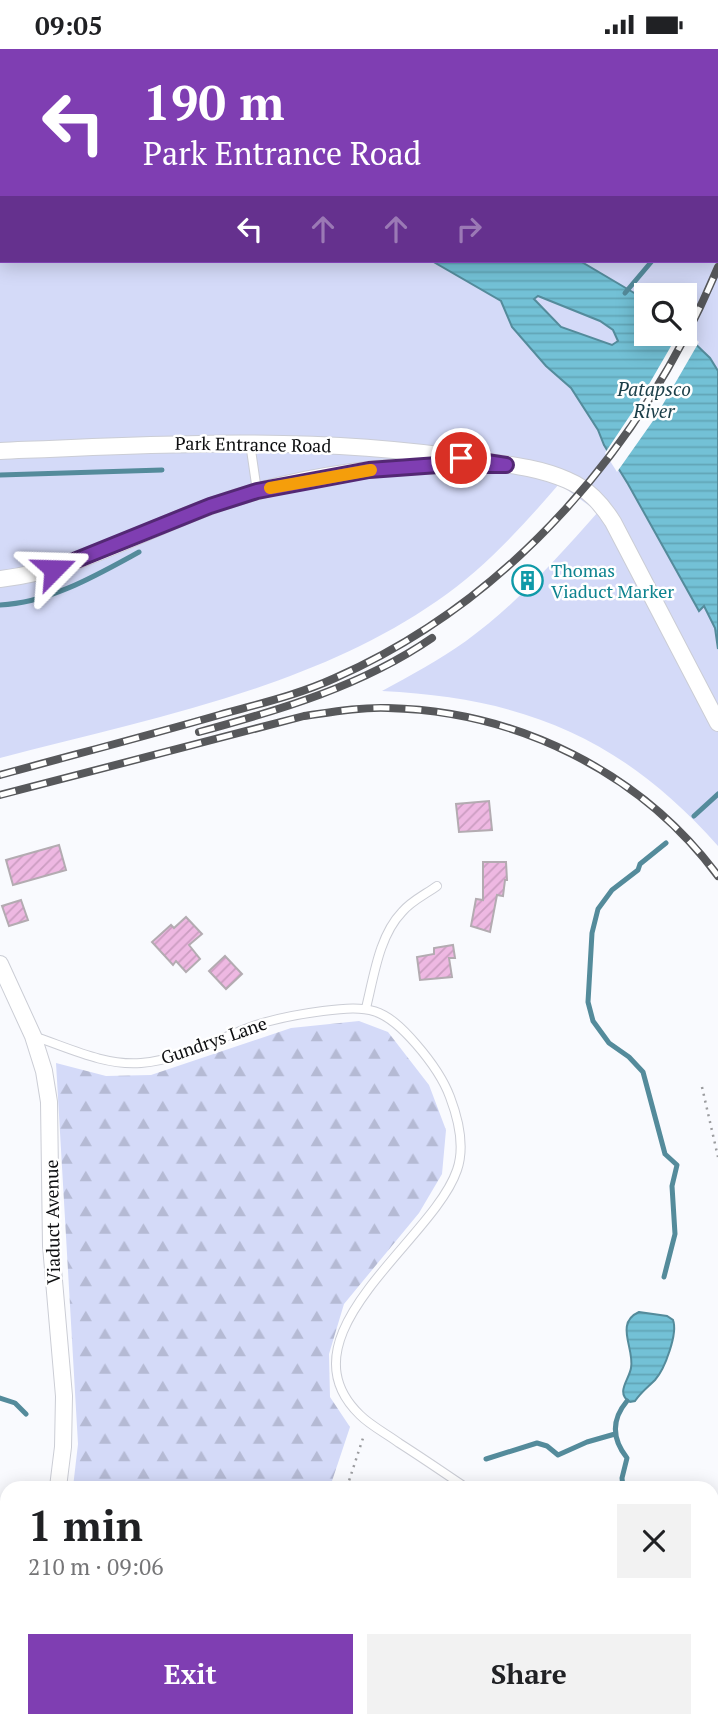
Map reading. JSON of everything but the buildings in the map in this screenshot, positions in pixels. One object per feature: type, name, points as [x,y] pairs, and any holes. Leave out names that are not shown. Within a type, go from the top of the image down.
[{"type":"street","name":"Park Entrance Road","points":[[0,451],[173,443],[371,447],[543,471],[569,480],[602,504],[613,521],[718,723]]},
{"type":"street","name":"Park Entrance Road","points":[[0,579],[54,569],[210,506],[257,491],[369,470],[438,465],[506,465]]},
{"type":"street","name":"Viaduct Avenue","points":[[0,964],[33,1036],[44,1071],[49,1102],[51,1246],[64,1396],[63,1447],[59,1481]]},
{"type":"lane","points":[[250,443],[257,491]]},
{"type":"lane","points":[[437,886],[403,911],[393,925],[382,946],[366,1008],[400,1025],[438,1073],[449,1093],[458,1121],[458,1169],[437,1207],[358,1301],[337,1354],[335,1372],[340,1386],[360,1415],[456,1481]]},
{"type":"lane","name":"Gundrys Lane","points":[[33,1036],[94,1057],[140,1063],[163,1059],[256,1025],[297,1014],[366,1008]]},
{"type":"path","points":[[702,1087],[718,1157]]},
{"type":"path","points":[[349,1481],[364,1440],[360,1415]]},
{"type":"green space","points":[[0,263],[718,263],[718,846],[682,809],[645,777],[607,751],[568,731],[526,715],[481,703],[434,695],[382,691],[445,655],[484,627],[535,580],[598,512],[559,484],[502,547],[437,601],[388,631],[336,657],[226,698],[0,758]]},
{"type":"green space","points":[[359,1021],[388,1032],[429,1085],[446,1130],[442,1174],[419,1213],[344,1304],[329,1354],[330,1397],[350,1427],[332,1481],[74,1481],[78,1444],[56,1063],[106,1076],[151,1075],[291,1028]]},
{"type":"water","name":"Patapsco River","points":[[435,263],[583,263],[634,293],[634,346],[697,346],[710,358],[718,371],[718,649],[715,628],[704,606],[699,611],[598,430],[571,388],[546,366],[512,327],[501,301]],"holes":[[[538,296],[600,321],[613,330],[618,341],[612,345],[561,327],[534,299]]]},
{"type":"water","points":[[639,1312],[667,1316],[673,1320],[674,1333],[670,1351],[659,1375],[635,1401],[630,1402],[623,1390],[631,1368],[627,1330],[632,1317]]},
{"type":"pier","points":[[671,346],[697,346],[655,418],[617,472],[605,453]]},
{"type":"waterway","points":[[625,293],[650,263]]},
{"type":"waterway","points":[[0,475],[162,470]]},
{"type":"waterway","points":[[0,605],[54,593],[139,552]]},
{"type":"waterway","points":[[694,816],[718,794]]},
{"type":"waterway","points":[[664,1277],[675,1234],[672,1186],[677,1165],[665,1154],[643,1072],[629,1057],[609,1043],[593,1021],[588,1002],[592,933],[598,909],[612,890],[666,843]]},
{"type":"waterway","points":[[0,1398],[15,1403],[26,1414]]},
{"type":"waterway","points":[[622,1481],[627,1458],[618,1444],[615,1429],[618,1415],[627,1401]]},
{"type":"waterway","points":[[486,1459],[537,1443],[547,1446],[558,1455],[587,1442],[615,1434]]},
{"type":"railway","points":[[0,775],[307,689],[335,678],[399,645],[459,606],[514,560],[565,510],[611,454],[652,395],[688,332],[718,267]]},
{"type":"railway","points":[[199,732],[320,695],[377,670],[432,638]]},
{"type":"railway","points":[[0,795],[304,716],[378,708],[436,712],[483,721],[529,735],[572,754],[614,778],[652,806],[687,839],[718,876]]},
{"type":"slow traffic","points":[[270,488],[371,470]]},
{"type":"place","name":"Thomas Viaduct Marker","points":[[528,581]]},
{"type":"route","points":[[54,569],[210,506],[257,491],[369,470],[438,465],[506,465],[461,458]]}]
